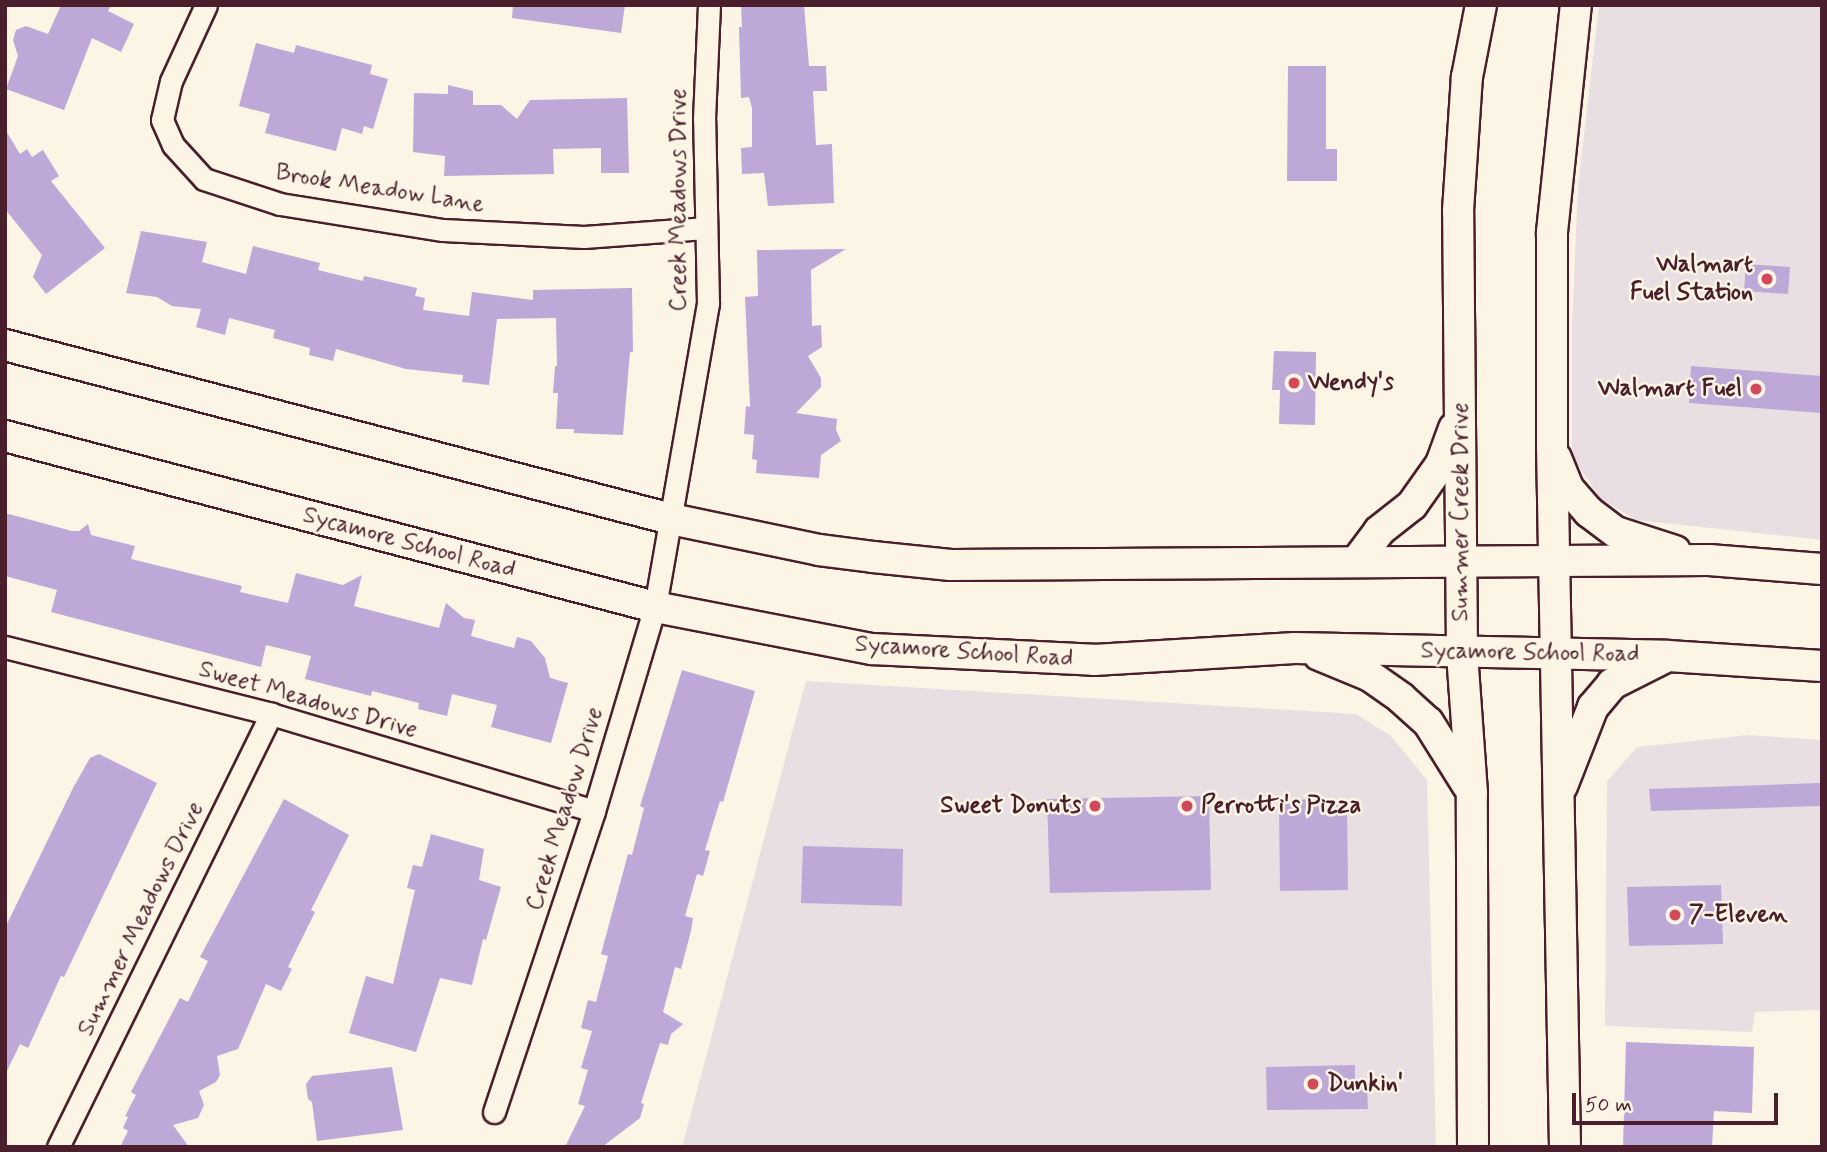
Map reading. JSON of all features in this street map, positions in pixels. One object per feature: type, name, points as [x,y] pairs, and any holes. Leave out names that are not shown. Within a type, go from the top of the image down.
[{"type":"main road","name":"Summer Creek Drive","points":[[1473,1147],[1472,793],[1462,652],[1458,211],[1467,77],[1481,5]]},
{"type":"main road","points":[[1565,1147],[1552,445],[1552,232],[1576,5]]},
{"type":"main road","points":[[5,345],[671,519],[819,550],[951,565],[1709,560],[1822,569]]},
{"type":"main road","points":[[1356,562],[1379,531],[1412,505],[1441,464],[1461,412]]},
{"type":"main road","name":"Sycamore School Road","points":[[5,436],[655,607],[872,649],[1094,660],[1295,648],[1668,656],[1822,666]]},
{"type":"main road","points":[[1552,445],[1568,488],[1589,512],[1616,533],[1709,560]]},
{"type":"main road","points":[[1295,648],[1333,659],[1370,676],[1401,698],[1428,722],[1472,793]]},
{"type":"main road","points":[[1558,796],[1598,702],[1612,684],[1668,656]]},
{"type":"street","name":"Brook Meadow Lane","points":[[206,5],[171,81],[162,120],[173,145],[205,179],[280,204],[443,230],[584,237],[706,228]]},
{"type":"street","name":"Creek Meadows Drive","points":[[671,519],[708,303],[704,119],[709,5]]},
{"type":"street","name":"Creek Meadow Drive","points":[[495,1112],[594,811],[655,607],[671,519]]},
{"type":"street","name":"Sweet Meadows Drive","points":[[5,647],[271,714],[594,811]]},
{"type":"street","name":"Summer Meadows Drive","points":[[58,1147],[271,714]]},
{"type":"shaded area","points":[[1599,5],[1822,5],[1822,540],[1636,520],[1600,498],[1572,456],[1572,327],[1578,187]]},
{"type":"shaded area","points":[[806,681],[1356,714],[1391,736],[1427,780],[1436,1147],[682,1147]]},
{"type":"shaded area","points":[[1748,735],[1822,740],[1822,1010],[1755,1012],[1752,1032],[1605,1026],[1607,781],[1637,747]]},
{"type":"building","points":[[61,5],[111,5],[108,11],[134,24],[121,52],[92,38],[64,110],[6,89],[18,56],[13,40],[16,30],[26,26],[48,34]]},
{"type":"building","points":[[513,5],[625,5],[621,33],[512,18]]},
{"type":"building","points":[[741,5],[804,5],[809,66],[826,66],[827,91],[813,91],[816,145],[832,144],[834,203],[768,206],[764,173],[742,174],[741,148],[752,147],[752,108],[749,97],[741,98]]},
{"type":"building","points":[[256,43],[294,53],[296,45],[372,65],[370,74],[388,79],[373,129],[364,126],[362,134],[342,128],[336,151],[265,133],[270,114],[239,106]]},
{"type":"building","points":[[1288,66],[1326,66],[1326,149],[1337,149],[1337,181],[1287,181]]},
{"type":"building","points":[[448,85],[473,91],[473,105],[501,105],[517,119],[530,100],[627,98],[629,173],[601,173],[601,148],[553,149],[554,174],[444,176],[445,156],[413,152],[414,93],[448,94]]},
{"type":"building","points":[[5,129],[20,154],[27,149],[32,157],[43,150],[59,176],[51,181],[105,248],[46,294],[33,277],[42,255],[5,209]]},
{"type":"building","points":[[141,231],[207,242],[202,262],[246,274],[253,246],[320,263],[318,270],[363,281],[364,276],[417,288],[415,296],[425,298],[423,310],[469,316],[472,292],[533,300],[533,290],[632,288],[633,352],[630,352],[623,435],[574,433],[574,429],[556,429],[558,393],[553,393],[557,366],[556,318],[497,319],[489,385],[462,382],[463,375],[406,369],[336,349],[333,361],[309,355],[310,348],[273,338],[275,330],[229,318],[225,335],[196,327],[201,309],[172,306],[157,297],[126,293]]},
{"type":"building","points":[[846,249],[811,270],[812,326],[821,325],[822,347],[808,356],[821,378],[821,387],[796,413],[837,419],[836,430],[841,441],[821,455],[819,478],[756,473],[757,460],[752,459],[754,435],[744,434],[746,406],[750,407],[745,297],[758,296],[757,250]]},
{"type":"building","name":"Walmart Fuel Station","points":[[1746,264],[1790,267],[1788,294],[1744,291]]},
{"type":"building","name":"Wendy's","points":[[1274,351],[1316,352],[1315,425],[1279,424],[1280,390],[1272,390]]},
{"type":"building","name":"Walmart Fuel","points":[[1691,366],[1822,376],[1822,413],[1689,403]]},
{"type":"building","points":[[5,513],[72,531],[79,531],[88,524],[91,535],[135,546],[131,559],[242,586],[240,592],[288,603],[296,573],[343,585],[362,575],[354,606],[439,628],[446,603],[464,618],[475,620],[471,636],[514,648],[517,637],[531,641],[545,658],[550,678],[568,683],[551,743],[491,727],[497,705],[452,694],[447,716],[418,709],[419,703],[372,691],[371,696],[305,679],[311,656],[266,645],[261,667],[51,612],[57,590],[5,576]]},
{"type":"building","points":[[682,670],[755,691],[723,802],[720,801],[705,850],[710,851],[703,876],[697,874],[685,916],[693,918],[681,969],[675,967],[663,1012],[683,1024],[671,1034],[668,1045],[660,1043],[641,1103],[644,1104],[640,1118],[602,1147],[565,1147],[585,1106],[578,1104],[588,1070],[581,1068],[592,1031],[581,1028],[588,1000],[596,1002],[608,956],[601,954],[628,854],[632,855],[644,808],[640,806]]},
{"type":"building","points":[[99,754],[157,783],[28,1048],[20,1044],[5,1075],[5,928],[73,788],[90,758]]},
{"type":"building","points":[[1820,783],[1821,806],[1651,811],[1649,789]]},
{"type":"building","points":[[1209,796],[1211,890],[1050,893],[1047,799]]},
{"type":"building","points":[[284,799],[349,835],[311,910],[315,912],[288,967],[292,969],[281,991],[266,984],[238,1049],[217,1056],[220,1075],[216,1082],[199,1091],[204,1105],[198,1118],[173,1125],[189,1147],[120,1147],[128,1131],[123,1128],[128,1117],[125,1116],[136,1095],[131,1092],[180,998],[188,1002],[208,961],[200,957]]},
{"type":"building","points":[[1347,799],[1348,890],[1280,891],[1279,800]]},
{"type":"building","points":[[431,834],[484,849],[479,880],[501,887],[486,940],[483,939],[472,985],[440,978],[416,1052],[349,1033],[366,976],[393,984],[415,890],[407,888],[413,865],[422,867]]},
{"type":"building","points":[[803,846],[903,849],[902,906],[801,903]]},
{"type":"building","name":"7-Eleven","points":[[1721,885],[1723,944],[1629,946],[1627,887]]},
{"type":"building","points":[[1626,1042],[1754,1047],[1752,1113],[1714,1111],[1712,1147],[1623,1147]]},
{"type":"building","points":[[1355,1065],[1355,1088],[1367,1087],[1368,1109],[1267,1110],[1266,1067]]},
{"type":"building","points":[[392,1067],[403,1130],[317,1141],[312,1102],[308,1099],[306,1084],[312,1076]]},
{"type":"place","name":"Walmart Fuel Station","points":[[1767,279]]},
{"type":"place","name":"Wendy's","points":[[1294,383]]},
{"type":"place","name":"Walmart Fuel","points":[[1756,389]]},
{"type":"place","name":"Sweet Donuts","points":[[1095,806]]},
{"type":"place","name":"Perrotti's Pizza","points":[[1187,806]]},
{"type":"place","name":"7-Eleven","points":[[1675,915]]},
{"type":"place","name":"Dunkin'","points":[[1313,1084]]}]
